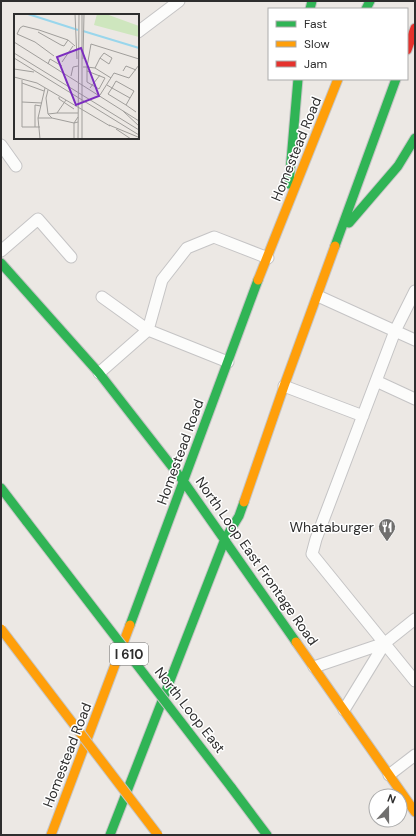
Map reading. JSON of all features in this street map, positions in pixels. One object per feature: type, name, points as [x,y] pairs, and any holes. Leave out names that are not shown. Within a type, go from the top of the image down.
[{"type":"main road","points":[[408,47],[415,28]]},
{"type":"main road","points":[[287,207],[298,80]]},
{"type":"main road","name":"Homestead Road","points":[[51,835],[228,362],[338,80]]},
{"type":"main road","points":[[110,835],[225,539],[239,516],[284,386],[396,80]]},
{"type":"main road","points":[[340,233],[398,166],[415,138]]},
{"type":"main road","name":"North Loop East Frontage Road","points":[[1,263],[100,374],[184,482],[415,812]]},
{"type":"main road","name":"North Loop East","points":[[1,488],[267,835]]},
{"type":"main road","points":[[1,629],[158,835]]},
{"type":"lane","points":[[139,31],[179,1]]},
{"type":"lane","points":[[1,145],[16,166]]},
{"type":"lane","points":[[1,251],[38,219],[71,257]]},
{"type":"lane","points":[[100,374],[148,330],[162,280],[187,248],[214,237],[268,258]]},
{"type":"lane","points":[[415,291],[395,331],[316,539],[312,554],[415,681]]},
{"type":"lane","points":[[318,296],[415,340]]},
{"type":"lane","points":[[102,297],[148,330],[228,362]]},
{"type":"lane","points":[[376,381],[415,399]]},
{"type":"lane","points":[[284,386],[363,416]]},
{"type":"lane","points":[[344,710],[385,643],[415,619]]},
{"type":"lane","points":[[314,667],[385,643]]},
{"type":"lane","points":[[389,775],[415,755]]},
{"type":"traffic: fast","points":[[310,8],[312,1]]},
{"type":"traffic: fast","points":[[366,8],[370,1]]},
{"type":"traffic: fast","points":[[289,184],[298,80]]},
{"type":"traffic: fast","points":[[335,246],[396,80]]},
{"type":"traffic: fast","points":[[349,223],[398,166],[415,138]]},
{"type":"traffic: fast","points":[[1,263],[99,373],[184,482],[296,642]]},
{"type":"traffic: fast","points":[[130,625],[258,280]]},
{"type":"traffic: fast","points":[[1,488],[27,522]]},
{"type":"traffic: fast","points":[[110,835],[225,539],[239,516],[244,502]]},
{"type":"traffic: fast","points":[[27,522],[231,787]]},
{"type":"traffic: fast","points":[[231,787],[267,835]]},
{"type":"traffic: slow","points":[[258,280],[338,80]]},
{"type":"traffic: slow","points":[[244,502],[335,246]]},
{"type":"traffic: slow","points":[[51,835],[130,625]]},
{"type":"traffic: slow","points":[[1,629],[158,835]]},
{"type":"traffic: slow","points":[[296,642],[415,812]]},
{"type":"traffic: jam","points":[[408,47],[415,28]]},
{"type":"place","name":"Whataburger","points":[[387,542]]}]
